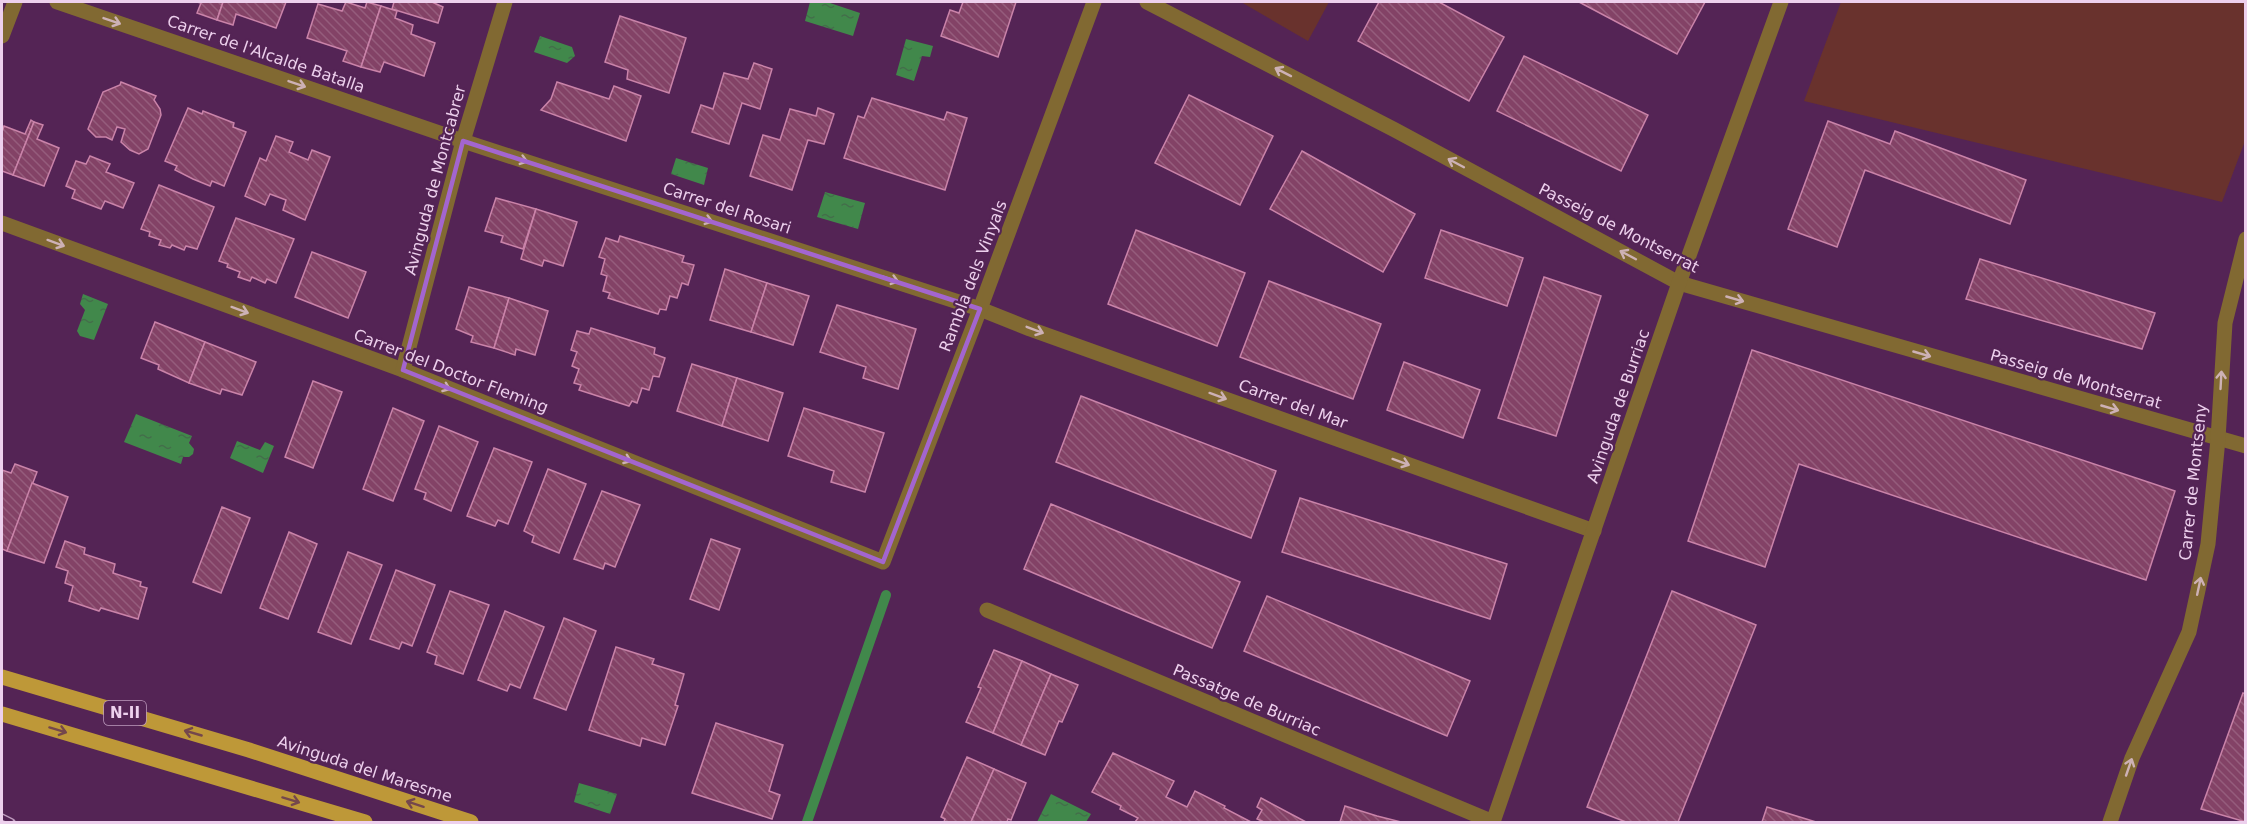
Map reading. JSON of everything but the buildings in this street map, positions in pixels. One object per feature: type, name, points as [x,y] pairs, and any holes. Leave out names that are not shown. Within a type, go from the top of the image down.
[{"type":"main road","name":"Avinguda del Maresme","points":[[2,677],[249,750],[471,822]]},
{"type":"main road","name":"N-II","points":[[2,714],[365,822]]},
{"type":"street","points":[[2,36],[15,2]]},
{"type":"street","name":"Carrer de l'Alcalde Batalla","points":[[57,2],[463,141]]},
{"type":"street","name":"Avinguda de Montcabrer","points":[[403,370],[463,141],[505,2]]},
{"type":"street","name":"Rambla dels Vinyals","points":[[883,562],[1094,2]]},
{"type":"street","name":"Passeig de Montserrat","points":[[1147,2],[1395,130],[1679,283],[2246,446]]},
{"type":"street","name":"Avinguda de Burriac","points":[[1493,822],[1679,283],[1781,2]]},
{"type":"street","name":"Carrer del Rosari","points":[[463,141],[980,309]]},
{"type":"street","name":"Carrer del Doctor Fleming","points":[[2,223],[403,370],[883,562]]},
{"type":"street","name":"Carrer de Montseny","points":[[2110,822],[2132,758],[2189,632],[2208,544],[2218,439],[2225,323],[2246,238]]},
{"type":"street","name":"Carrer del Mar","points":[[980,309],[1594,531]]},
{"type":"street","name":"Passatge de Burriac","points":[[987,610],[1493,822]]},
{"type":"highlighted area","points":[[463,141],[980,309],[883,562],[403,370]]},
{"type":"shaded area","points":[[1241,2],[1329,2],[1308,41]]},
{"type":"shaded area","points":[[1841,2],[2245,2],[2245,141],[2222,202],[1804,101]]},
{"type":"water","points":[[810,2],[827,2],[860,13],[853,36],[805,21]]},
{"type":"water","points":[[540,36],[572,47],[575,56],[567,63],[534,52]]},
{"type":"water","points":[[906,39],[933,46],[930,57],[922,56],[914,81],[896,75]]},
{"type":"water","points":[[676,158],[708,168],[704,185],[671,174]]},
{"type":"water","points":[[825,192],[865,203],[858,229],[817,217]]},
{"type":"water","points":[[83,294],[108,304],[94,340],[80,336],[77,331],[85,310],[80,304]]},
{"type":"water","points":[[136,414],[192,436],[189,443],[194,449],[193,454],[183,457],[181,464],[124,442]]},
{"type":"water","points":[[237,441],[260,450],[265,442],[274,446],[263,473],[230,458]]},
{"type":"water","points":[[579,783],[617,794],[610,814],[574,802]]},
{"type":"water","points":[[1051,794],[1091,814],[1086,822],[1037,822]]},
{"type":"waterway","points":[[807,822],[886,595]]},
{"type":"railway","points":[[2,817],[12,822]]}]
